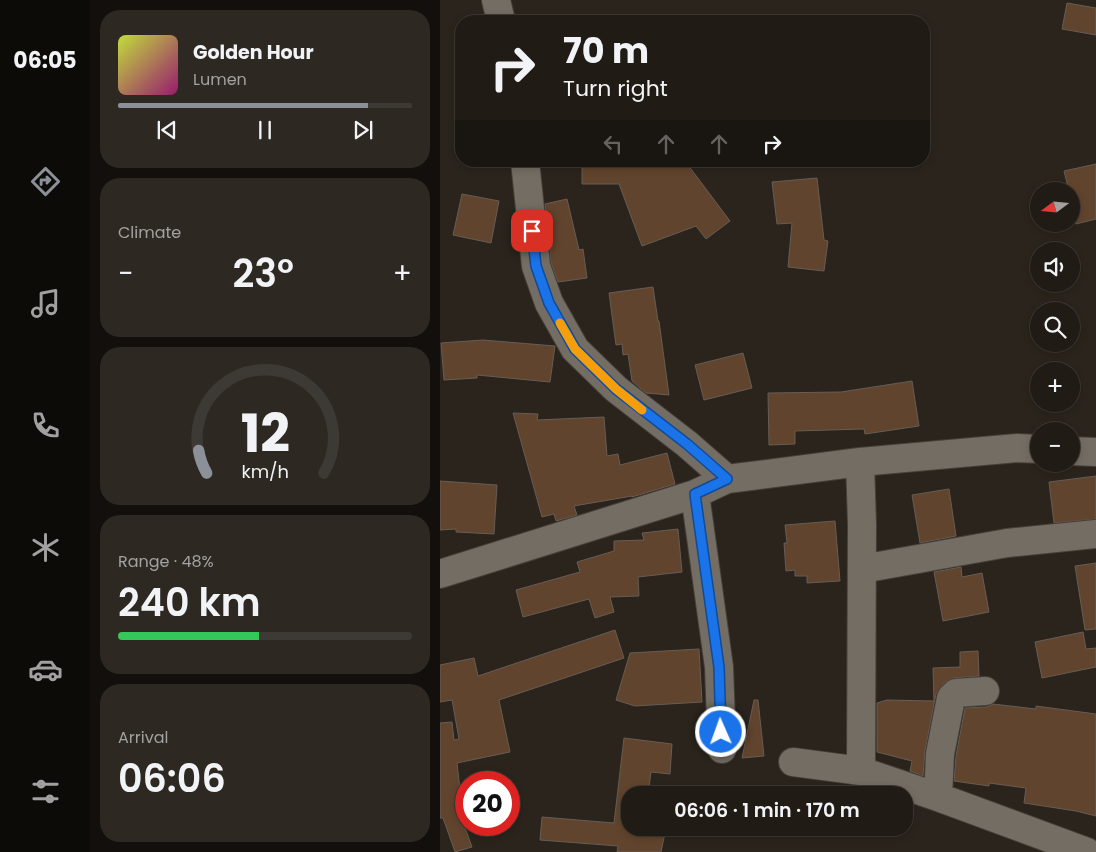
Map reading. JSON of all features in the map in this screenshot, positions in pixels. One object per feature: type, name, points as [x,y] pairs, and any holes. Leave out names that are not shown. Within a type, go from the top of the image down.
[{"type":"street","points":[[496,0],[500,15]]},
{"type":"street","points":[[526,167],[536,266],[549,303],[575,349],[616,389],[687,444],[727,479]]},
{"type":"street","points":[[440,574],[695,494],[727,479],[860,462],[1017,448],[1030,449]]},
{"type":"street","points":[[1080,451],[1096,452]]},
{"type":"street","points":[[860,462],[862,569],[861,771]]},
{"type":"street","points":[[695,494],[719,667],[722,749]]},
{"type":"street","points":[[862,569],[1007,543],[1096,534]]},
{"type":"street","points":[[938,797],[940,754],[951,698],[956,693],[984,691]]},
{"type":"street","points":[[793,762],[861,771],[938,797],[1087,852]]},
{"type":"building","points":[[1067,3],[1096,8],[1096,35],[1062,29]]},
{"type":"building","points":[[1096,164],[1096,219],[1080,223],[1080,182],[1067,182],[1064,171]]},
{"type":"building","points":[[582,167],[690,167],[730,221],[706,239],[696,226],[642,246],[619,184],[582,184]]},
{"type":"building","points":[[817,178],[824,240],[828,241],[824,271],[788,267],[792,223],[777,224],[772,182]]},
{"type":"building","points":[[462,194],[499,201],[491,243],[453,235]]},
{"type":"building","points":[[567,199],[579,250],[583,249],[587,278],[558,282],[551,263],[545,204]]},
{"type":"building","points":[[653,287],[669,395],[646,393],[632,381],[628,354],[623,355],[622,344],[616,345],[609,293]]},
{"type":"building","points":[[483,340],[555,346],[550,382],[477,375],[477,378],[444,380],[441,343]]},
{"type":"building","points":[[743,353],[752,388],[704,400],[695,365]]},
{"type":"building","points":[[912,381],[919,426],[865,434],[864,429],[795,431],[795,444],[769,445],[768,393],[841,392]]},
{"type":"building","points":[[513,413],[538,414],[537,420],[604,417],[607,456],[618,454],[620,465],[667,453],[675,484],[632,497],[574,506],[577,515],[556,521],[554,514],[542,517]]},
{"type":"building","points":[[1096,476],[1096,519],[1054,523],[1049,482]]},
{"type":"building","points":[[440,481],[497,485],[494,534],[456,532],[456,529],[440,530]]},
{"type":"building","points":[[949,489],[956,536],[920,543],[912,495]]},
{"type":"building","points":[[835,521],[840,581],[807,583],[807,576],[795,576],[795,570],[786,571],[784,543],[787,543],[785,525]]},
{"type":"building","points":[[678,529],[682,572],[638,577],[639,596],[610,597],[614,612],[595,618],[589,599],[523,617],[516,590],[580,572],[577,562],[614,551],[614,541],[644,540],[642,533]]},
{"type":"building","points":[[1096,563],[1096,629],[1085,630],[1075,566]]},
{"type":"building","points":[[961,567],[962,577],[982,573],[989,612],[943,621],[934,572]]},
{"type":"building","points":[[615,630],[624,658],[499,700],[510,752],[457,763],[458,771],[455,771],[455,836],[468,836],[472,847],[455,852],[443,818],[440,818],[440,723],[452,722],[454,740],[459,739],[452,700],[440,702],[440,665],[474,658],[478,676]]},
{"type":"building","points":[[1083,632],[1086,649],[1096,648],[1096,667],[1042,678],[1035,642]]},
{"type":"building","points":[[699,649],[702,702],[635,706],[616,700],[630,653]]},
{"type":"building","points":[[978,651],[979,676],[954,678],[945,682],[936,694],[925,751],[923,776],[910,771],[912,761],[877,752],[877,703],[887,700],[934,701],[933,668],[960,667],[960,652]]},
{"type":"building","points":[[754,700],[758,700],[764,756],[742,758]]},
{"type":"building","points":[[993,704],[1036,709],[1036,706],[1096,714],[1096,816],[1024,803],[1026,788],[989,783],[989,786],[954,781],[956,756],[965,708],[986,707]]},
{"type":"building","points":[[624,738],[672,744],[670,774],[651,772],[649,786],[621,786],[621,836],[664,836],[661,852],[617,852],[618,846],[540,840],[542,817],[614,823]]},
{"type":"slow traffic","points":[[560,323],[575,349],[616,389],[642,410]]},
{"type":"route","points":[[532,231],[536,266],[549,303],[575,349],[616,389],[687,444],[727,479],[695,494],[719,667],[721,732]]}]
